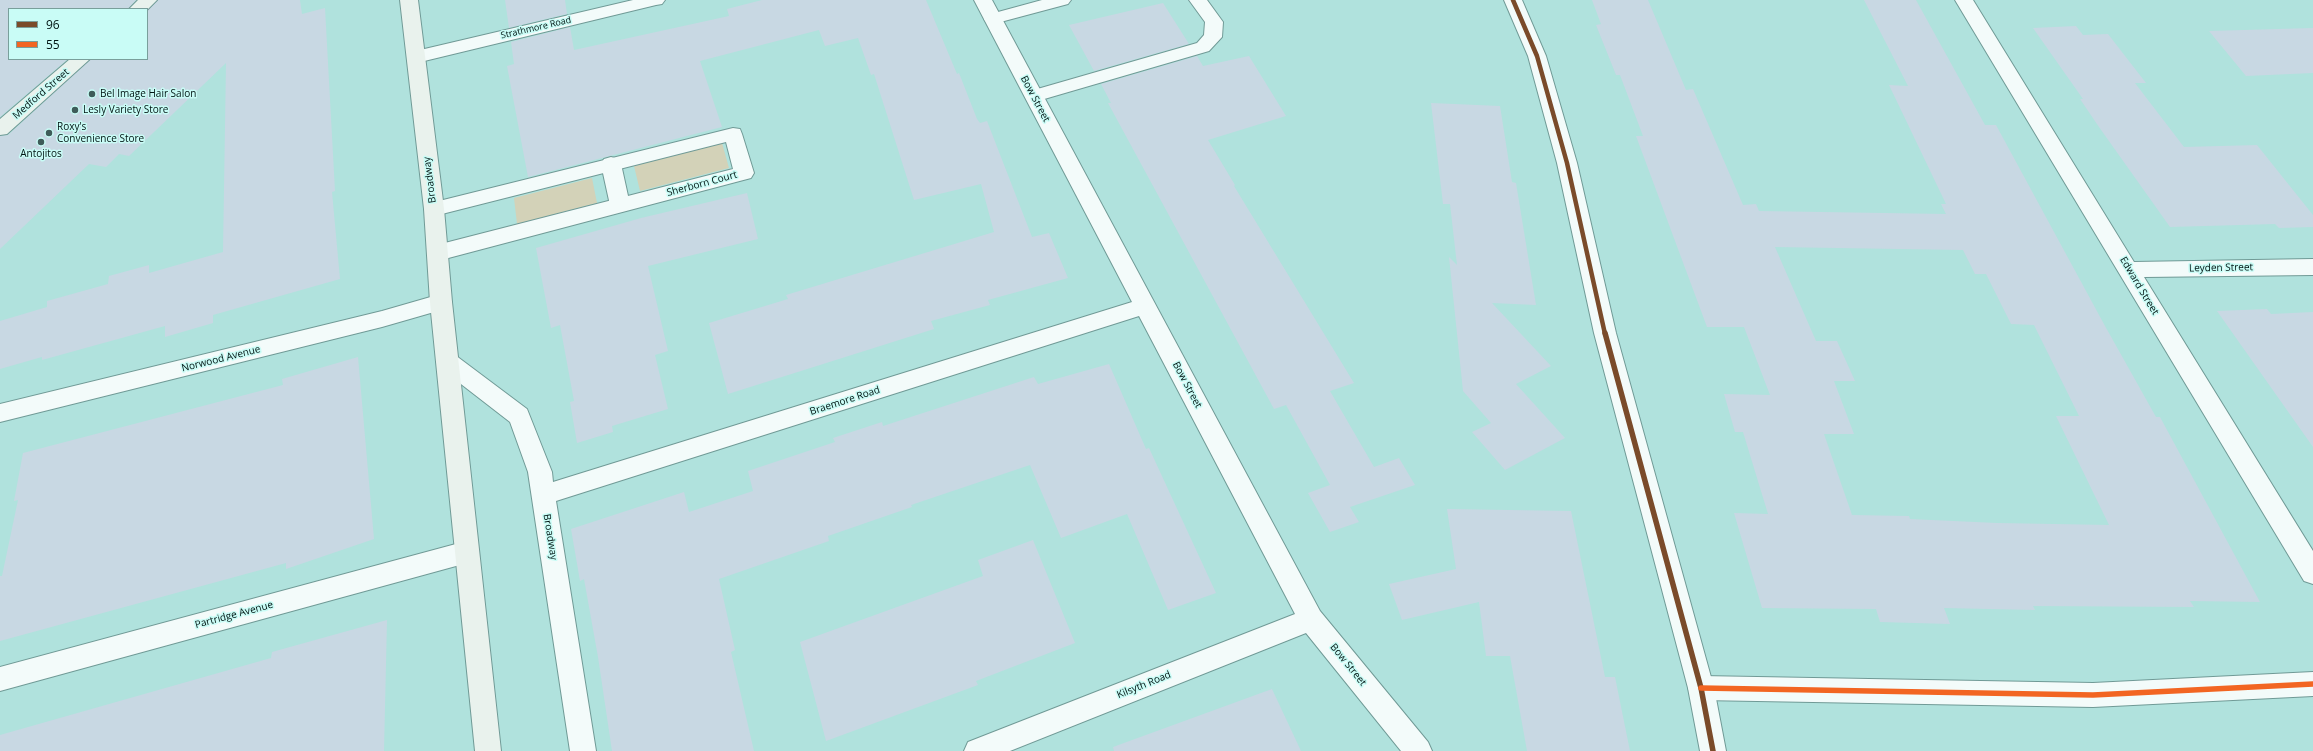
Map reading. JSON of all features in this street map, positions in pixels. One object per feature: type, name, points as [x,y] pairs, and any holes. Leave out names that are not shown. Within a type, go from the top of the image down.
[{"type":"main road","points":[[139,8],[148,0]]},
{"type":"main road","name":"Broadway","points":[[409,0],[434,209],[441,302],[488,751]]},
{"type":"main road","name":"Medford Street","points":[[1,127],[80,60]]},
{"type":"street","name":"Strathmore Road","points":[[416,57],[656,0]]},
{"type":"street","name":"Bow Street","points":[[983,0],[1311,619],[1404,736],[1419,751]]},
{"type":"street","points":[[993,19],[1062,0]]},
{"type":"street","points":[[1034,96],[1203,47],[1213,37],[1214,22],[1198,0]]},
{"type":"street","points":[[1513,0],[1537,56],[1565,155],[1605,333],[1701,688],[1713,751]]},
{"type":"street","name":"Edward Street","points":[[1964,0],[2313,573]]},
{"type":"street","name":"Sherborn Court","points":[[434,209],[733,134],[744,173],[437,253]]},
{"type":"street","points":[[611,164],[620,205]]},
{"type":"street","name":"Leyden Street","points":[[2128,270],[2313,267]]},
{"type":"street","name":"Norwood Avenue","points":[[0,413],[382,319],[441,302]]},
{"type":"street","name":"Braemore Road","points":[[544,495],[1145,306]]},
{"type":"street","name":"Broadway","points":[[447,362],[519,416],[540,472],[583,751]]},
{"type":"street","name":"Partridge Avenue","points":[[0,679],[467,552]]},
{"type":"street","name":"Kilsyth Road","points":[[977,751],[1311,619]]},
{"type":"street","points":[[1701,688],[2093,695],[2313,684]]},
{"type":"green space","points":[[722,143],[729,168],[640,191],[634,166]]},
{"type":"green space","points":[[592,178],[597,203],[517,224],[514,198]]},
{"type":"building","points":[[0,0],[136,0],[129,8],[8,8],[8,60],[67,60],[0,117]]},
{"type":"building","points":[[158,0],[300,0],[302,14],[325,8],[335,191],[332,192],[340,279],[213,315],[213,323],[165,337],[165,326],[42,360],[42,357],[0,369],[0,321],[47,307],[47,301],[108,284],[109,276],[149,265],[149,273],[223,252],[226,63],[129,156],[119,154],[106,167],[89,164],[0,249],[0,136],[8,135],[90,60],[148,60],[148,10]]},
{"type":"building","points":[[505,0],[565,0],[567,14],[509,28]]},
{"type":"building","points":[[762,0],[926,0],[957,74],[959,73],[977,119],[980,123],[987,121],[1032,237],[1049,233],[1068,278],[988,300],[990,305],[931,321],[934,329],[728,394],[709,323],[788,299],[786,295],[994,232],[981,184],[914,200],[874,74],[871,75],[858,38],[825,46],[819,30],[700,61],[722,127],[528,177],[507,66],[514,64],[511,42],[570,27],[574,50],[729,16],[727,9]]},
{"type":"building","points":[[1592,0],[1648,0],[1686,90],[1693,89],[1743,205],[1756,204],[1759,211],[1946,214],[1941,204],[1946,204],[1889,85],[1908,86],[1864,0],[1916,0],[1985,125],[1996,125],[2156,417],[2160,417],[2260,602],[2190,601],[2194,607],[2033,606],[2035,610],[1944,608],[1950,624],[1880,622],[1876,609],[1762,608],[1734,513],[1768,514],[1743,432],[1735,432],[1724,394],[1770,395],[1744,327],[1707,327],[1636,136],[1643,136],[1620,75],[1616,75],[1596,25],[1601,24]],"holes":[[[1775,247],[1963,250],[1975,274],[1986,274],[2011,324],[2034,325],[2079,416],[2056,416],[2109,525],[1997,523],[1910,519],[1909,516],[1852,515],[1824,434],[1854,434],[1834,381],[1855,381],[1837,341],[1816,341]]]},
{"type":"building","points":[[1163,3],[1189,44],[1094,71],[1069,25]]},
{"type":"building","points":[[2076,26],[2083,35],[2108,34],[2146,83],[2135,83],[2184,147],[2257,145],[2313,215],[2313,227],[2279,228],[2275,224],[2170,227],[2099,127],[2080,99],[2083,99],[2033,28]]},
{"type":"building","points":[[2313,28],[2313,73],[2246,76],[2209,31]]},
{"type":"building","points":[[1197,56],[1203,66],[1249,56],[1286,116],[1208,140],[1235,185],[1234,186],[1354,383],[1330,391],[1374,467],[1399,458],[1415,485],[1350,507],[1359,522],[1330,532],[1308,493],[1330,485],[1286,405],[1274,409],[1108,103],[1111,103],[1101,84]]},
{"type":"building","points":[[1431,103],[1500,106],[1512,182],[1516,183],[1536,305],[1492,303],[1551,366],[1516,384],[1565,438],[1505,470],[1472,432],[1491,423],[1463,391],[1449,257],[1457,265],[1450,204],[1443,204]]},
{"type":"building","points":[[747,193],[758,239],[648,266],[668,351],[655,355],[668,409],[612,426],[613,432],[577,443],[570,402],[574,401],[560,325],[551,328],[536,248],[641,218]]},
{"type":"building","points":[[2267,309],[2271,314],[2313,312],[2313,447],[2217,311]]},
{"type":"building","points":[[358,357],[374,539],[286,569],[286,563],[0,641],[0,576],[2,576],[18,500],[14,501],[23,453],[283,385],[282,379]]},
{"type":"building","points":[[1109,364],[1146,449],[1149,448],[1216,593],[1168,610],[1127,514],[1061,538],[1030,465],[911,505],[912,507],[828,536],[829,541],[719,579],[735,650],[731,652],[754,751],[612,751],[598,657],[584,579],[580,581],[571,529],[684,492],[689,512],[753,491],[748,471],[835,442],[833,438],[882,422],[883,426],[1034,377],[1038,384]]},
{"type":"building","points":[[1447,509],[1571,511],[1605,677],[1615,677],[1630,751],[1527,751],[1510,656],[1486,656],[1479,602],[1402,620],[1389,584],[1456,569]]},
{"type":"building","points":[[1033,540],[1075,643],[976,681],[978,685],[826,741],[800,642],[983,576],[978,560]]},
{"type":"building","points":[[387,620],[384,751],[0,751],[0,735],[271,658],[272,652]]},
{"type":"building","points":[[1272,689],[1301,751],[1114,751],[1113,747]]},
{"type":"transit line","name":"96","points":[[1513,0],[1537,56],[1567,163],[1605,333],[1701,688],[1713,751]]},
{"type":"transit line","name":"55","points":[[1701,688],[2093,695],[2313,684]]},
{"type":"place","name":"Bel Image Hair Salon","points":[[92,94]]},
{"type":"place","name":"Lesly Variety Store","points":[[75,110]]},
{"type":"place","name":"Roxy's Convenience Store","points":[[49,133]]},
{"type":"place","name":"Antojitos","points":[[41,142]]}]
